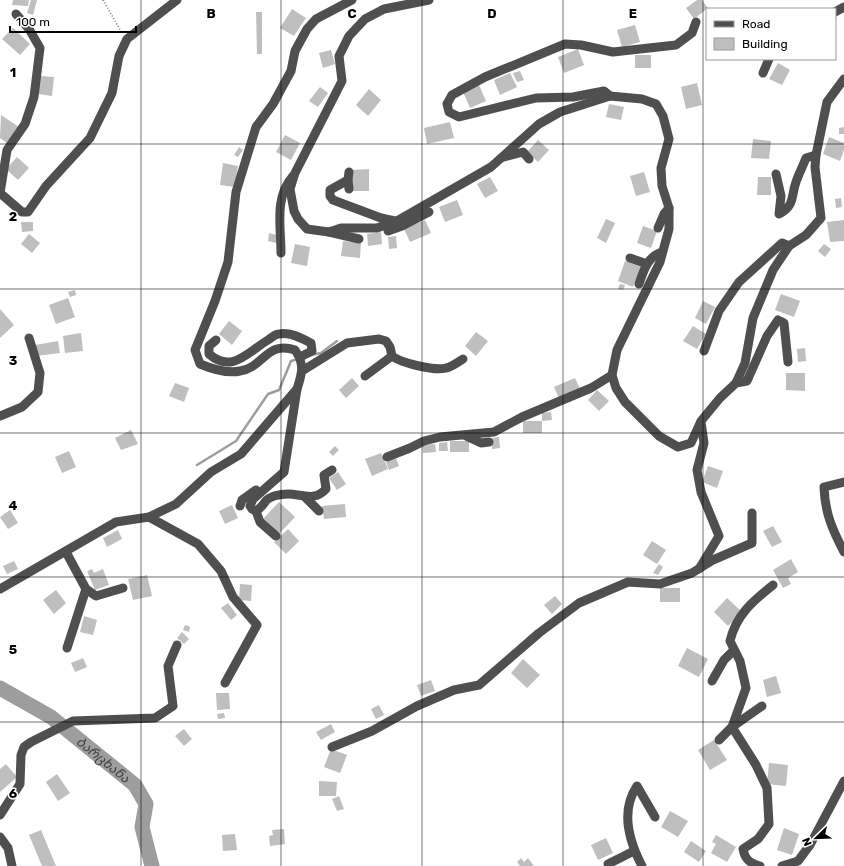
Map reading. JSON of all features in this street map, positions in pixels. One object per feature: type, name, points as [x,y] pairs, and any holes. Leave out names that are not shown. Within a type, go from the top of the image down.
[{"type":"street","points":[[16,14],[29,29],[40,48],[34,97],[25,124],[4,148],[0,193],[22,212],[28,212],[46,186],[90,138],[112,93],[120,56],[127,39],[176,0]]},
{"type":"street","points":[[276,536],[260,522],[256,511],[252,510],[250,506],[252,499],[284,472],[297,389],[302,372],[300,357],[295,350],[288,348],[272,349],[255,364],[241,372],[221,371],[200,364],[195,350],[215,301],[228,262],[236,192],[256,127],[273,104],[291,71],[295,50],[307,29],[316,19],[352,0]]},
{"type":"street","points":[[359,239],[329,232],[307,229],[298,219],[294,211],[290,189],[295,173],[342,81],[339,56],[349,36],[365,19],[384,9],[429,0]]},
{"type":"street","points":[[610,96],[604,91],[574,97],[536,98],[459,117],[449,112],[447,104],[452,95],[485,77],[565,44],[581,45],[613,52],[676,45],[692,33],[696,22]]},
{"type":"street","points":[[763,74],[769,60]]},
{"type":"street","points":[[377,228],[397,221],[491,167],[539,124],[560,112],[610,96],[642,99],[656,104],[663,116],[669,139],[661,168],[662,186],[669,208],[669,229],[660,262],[617,350],[612,375],[616,388],[625,402],[660,436],[678,447],[691,443],[701,421],[720,398],[736,384],[745,363],[753,318],[773,270],[789,246],[806,235],[821,218],[815,167],[816,155],[827,102],[844,79]]},
{"type":"street","points":[[584,104],[605,105]]},
{"type":"street","points":[[501,158],[523,152],[529,159]]},
{"type":"street","points":[[776,174],[781,196],[779,214],[785,211],[793,200],[796,183],[806,158],[816,155]]},
{"type":"street","points":[[282,253],[279,206],[285,184],[295,173]]},
{"type":"street","points":[[349,180],[330,190],[330,196],[333,200],[381,218],[397,221]]},
{"type":"street","points":[[429,202],[435,204],[448,199]]},
{"type":"street","points":[[658,228],[664,214],[669,208]]},
{"type":"street","points":[[329,232],[341,228],[377,228],[388,231],[402,226],[429,212]]},
{"type":"street","points":[[704,351],[719,312],[738,282],[782,243],[789,246]]},
{"type":"street","points":[[639,284],[647,264],[657,254],[662,252]]},
{"type":"street","points":[[630,258],[647,264]]},
{"type":"street","points":[[736,384],[747,381],[767,336],[778,320],[784,323],[788,362]]},
{"type":"street","points":[[216,340],[209,346],[209,354],[218,361],[230,362],[241,359],[253,349],[278,334],[296,335],[311,344],[312,351],[300,357]]},
{"type":"street","points":[[0,416],[22,407],[38,392],[40,373],[29,338]]},
{"type":"street","points":[[302,372],[348,343],[379,339],[386,341],[390,347],[392,356],[398,360],[438,370],[448,368],[463,359]]},
{"type":"street","points":[[365,376],[392,356]]},
{"type":"street","points":[[387,457],[424,441],[440,437],[494,432],[522,417],[591,388],[612,375]]},
{"type":"street","points":[[0,589],[116,522],[149,517],[176,504],[211,472],[241,454],[297,389]]},
{"type":"street","points":[[698,570],[719,536],[701,492],[698,478],[697,470],[704,443],[701,421]]},
{"type":"street","points":[[464,435],[481,443],[489,442]]},
{"type":"street","points":[[256,511],[261,508],[265,501],[273,496],[286,494],[305,497],[322,494],[326,489],[324,475],[332,470]]},
{"type":"street","points":[[240,506],[242,500],[252,492],[274,481]]},
{"type":"street","points":[[844,482],[824,487],[825,502],[830,525],[844,552]]},
{"type":"street","points":[[305,497],[319,511]]},
{"type":"street","points":[[332,747],[372,731],[417,706],[454,690],[479,685],[539,633],[579,603],[628,582],[660,584],[698,570],[713,560],[752,543],[752,513]]},
{"type":"street","points":[[149,517],[198,544],[221,571],[233,597],[257,625],[225,683]]},
{"type":"street","points":[[66,552],[86,589],[96,596],[123,588]]},
{"type":"street","points":[[732,727],[746,688],[740,661],[730,641],[733,627],[749,604],[773,585]]},
{"type":"street","points":[[68,648],[86,589]]},
{"type":"street","points":[[0,815],[20,784],[21,755],[24,746],[73,722],[155,718],[173,706],[168,666],[177,645]]},
{"type":"street","points":[[712,681],[724,660],[734,650]]},
{"type":"street","points":[[719,740],[732,727],[762,706]]},
{"type":"street","points":[[732,727],[756,765],[767,788],[769,824],[758,839],[743,849],[744,858],[750,863],[760,866]]},
{"type":"street","points":[[782,866],[798,861],[810,845],[844,781]]},
{"type":"street","points":[[642,866],[634,851],[627,824],[629,809],[637,786],[655,817]]},
{"type":"street","points":[[0,837],[8,848],[12,866]]},
{"type":"street","points":[[608,864],[634,851]]},
{"type":"path","points":[[103,0],[127,39]]},
{"type":"building","points":[[13,0],[29,0],[28,6],[12,5]]},
{"type":"building","points":[[31,0],[37,0],[33,15],[27,13]]},
{"type":"building","points":[[697,0],[702,0],[708,8],[706,8],[694,19],[686,8]]},
{"type":"building","points":[[292,9],[306,18],[294,36],[280,28]]},
{"type":"building","points":[[256,12],[262,12],[262,54],[257,54]]},
{"type":"building","points":[[635,25],[640,42],[622,47],[617,30]]},
{"type":"building","points":[[13,28],[30,44],[20,55],[2,39]]},
{"type":"building","points":[[578,49],[584,65],[564,73],[558,57]]},
{"type":"building","points":[[331,50],[335,64],[323,68],[319,53]]},
{"type":"building","points":[[635,55],[651,55],[651,68],[635,68]]},
{"type":"building","points":[[778,63],[790,70],[782,85],[769,79]]},
{"type":"building","points":[[520,71],[524,80],[517,82],[513,73]]},
{"type":"building","points":[[510,73],[517,87],[500,95],[494,80]]},
{"type":"building","points":[[40,76],[54,77],[52,96],[38,94]]},
{"type":"building","points":[[697,83],[702,105],[686,109],[681,87]]},
{"type":"building","points":[[479,85],[486,101],[470,108],[463,92]]},
{"type":"building","points":[[320,87],[328,93],[318,107],[309,101]]},
{"type":"building","points":[[369,89],[381,100],[368,116],[356,105]]},
{"type":"building","points":[[609,104],[624,107],[621,120],[606,117]]},
{"type":"building","points":[[1,115],[19,127],[8,144],[0,138]]},
{"type":"building","points":[[450,122],[454,138],[427,144],[424,128]]},
{"type":"building","points":[[844,127],[844,134],[839,134],[839,128]]},
{"type":"building","points":[[285,135],[300,143],[291,160],[276,152]]},
{"type":"building","points":[[829,137],[844,143],[844,150],[840,161],[823,154]]},
{"type":"building","points":[[753,139],[771,141],[769,159],[751,158]]},
{"type":"building","points":[[538,140],[549,150],[538,162],[527,152]]},
{"type":"building","points":[[239,147],[243,150],[238,157],[234,155]]},
{"type":"building","points":[[17,157],[29,168],[18,180],[6,169]]},
{"type":"building","points":[[223,163],[238,166],[235,187],[220,185]]},
{"type":"building","points":[[369,169],[369,191],[353,191],[352,170]]},
{"type":"building","points":[[644,172],[650,192],[636,196],[630,176]]},
{"type":"building","points":[[490,177],[498,191],[485,198],[477,184]]},
{"type":"building","points":[[758,177],[771,177],[771,195],[757,195]]},
{"type":"building","points":[[841,198],[842,207],[836,208],[835,199]]},
{"type":"building","points":[[457,200],[463,215],[445,222],[439,207]]},
{"type":"building","points":[[606,219],[615,223],[606,243],[597,238]]},
{"type":"building","points":[[425,220],[431,233],[410,242],[404,229]]},
{"type":"building","points":[[844,220],[844,241],[830,242],[827,222]]},
{"type":"building","points":[[21,222],[33,222],[33,231],[22,232]]},
{"type":"building","points":[[643,226],[657,231],[651,248],[637,243]]},
{"type":"building","points":[[381,232],[382,244],[368,246],[367,234]]},
{"type":"building","points":[[269,233],[277,235],[276,243],[268,241]]},
{"type":"building","points":[[29,234],[40,243],[32,253],[21,244]]},
{"type":"building","points":[[396,236],[397,248],[389,249],[388,237]]},
{"type":"building","points":[[343,241],[361,243],[360,258],[341,256]]},
{"type":"building","points":[[295,244],[310,247],[307,266],[291,263]]},
{"type":"building","points":[[824,244],[831,249],[825,257],[818,251]]},
{"type":"building","points":[[625,261],[641,267],[633,287],[618,281]]},
{"type":"building","points":[[620,284],[625,285],[623,290],[618,289]]},
{"type":"building","points":[[75,290],[76,295],[70,297],[68,292]]},
{"type":"building","points":[[781,294],[800,301],[794,317],[775,310]]},
{"type":"building","points":[[68,298],[75,317],[56,324],[49,305]]},
{"type":"building","points":[[703,301],[715,307],[706,324],[695,318]]},
{"type":"building","points":[[0,309],[14,325],[0,338]]},
{"type":"building","points":[[229,321],[242,331],[232,345],[219,334]]},
{"type":"building","points":[[693,326],[706,334],[697,349],[683,341]]},
{"type":"building","points":[[476,332],[488,341],[476,356],[465,346]]},
{"type":"building","points":[[81,333],[83,351],[65,353],[63,336]]},
{"type":"building","points":[[58,341],[60,353],[36,356],[35,345]]},
{"type":"building","points":[[805,348],[806,361],[798,362],[797,349]]},
{"type":"building","points":[[786,373],[805,373],[805,391],[786,390]]},
{"type":"building","points":[[352,378],[359,386],[346,398],[339,390]]},
{"type":"building","points":[[575,378],[580,389],[559,398],[554,387]]},
{"type":"building","points":[[175,383],[189,388],[184,402],[169,396]]},
{"type":"building","points":[[597,390],[609,401],[599,411],[588,400]]},
{"type":"building","points":[[551,412],[552,420],[542,421],[542,413]]},
{"type":"building","points":[[523,421],[542,421],[542,433],[523,433]]},
{"type":"building","points":[[131,430],[138,444],[121,450],[115,438]]},
{"type":"building","points":[[499,437],[500,448],[492,449],[491,438]]},
{"type":"building","points":[[450,441],[469,441],[469,452],[450,452]]},
{"type":"building","points":[[447,442],[448,451],[439,451],[439,443]]},
{"type":"building","points":[[435,444],[436,452],[423,453],[422,445]]},
{"type":"building","points":[[335,446],[339,450],[333,456],[329,452]]},
{"type":"building","points":[[69,451],[76,467],[62,473],[55,457]]},
{"type":"building","points":[[381,453],[388,469],[372,476],[365,459]]},
{"type":"building","points":[[396,458],[399,466],[389,470],[386,462]]},
{"type":"building","points":[[708,466],[723,471],[717,488],[702,482]]},
{"type":"building","points":[[338,472],[346,484],[337,490],[329,478]]},
{"type":"building","points":[[279,502],[295,517],[278,535],[262,520]]},
{"type":"building","points":[[345,504],[346,517],[324,519],[322,506]]},
{"type":"building","points":[[232,505],[238,518],[225,524],[219,511]]},
{"type":"building","points":[[10,510],[18,523],[8,529],[0,517]]},
{"type":"building","points":[[773,526],[782,542],[772,547],[763,531]]},
{"type":"building","points":[[288,529],[299,541],[286,554],[274,542]]},
{"type":"building","points":[[118,530],[122,539],[107,547],[103,538]]},
{"type":"building","points":[[652,541],[666,550],[657,564],[643,555]]},
{"type":"building","points":[[791,559],[798,572],[788,578],[791,584],[783,588],[773,570]]},
{"type":"building","points":[[14,561],[18,569],[7,574],[3,566]]},
{"type":"building","points":[[659,564],[663,567],[658,575],[653,573]]},
{"type":"building","points":[[92,569],[94,573],[103,569],[109,585],[95,590],[87,571]]},
{"type":"building","points":[[147,575],[152,596],[133,600],[128,579]]},
{"type":"building","points":[[240,584],[252,585],[251,601],[239,600]]},
{"type":"building","points":[[660,588],[680,588],[680,602],[660,602]]},
{"type":"building","points":[[56,590],[66,603],[54,614],[43,600]]},
{"type":"building","points":[[555,596],[562,604],[552,614],[544,605]]},
{"type":"building","points":[[727,598],[742,612],[728,626],[714,612]]},
{"type":"building","points":[[228,603],[237,615],[231,620],[221,608]]},
{"type":"building","points":[[84,616],[97,620],[93,635],[80,632]]},
{"type":"building","points":[[185,625],[190,627],[189,632],[183,630]]},
{"type":"building","points":[[182,632],[189,639],[184,644],[177,638]]},
{"type":"building","points":[[687,648],[708,659],[699,677],[678,666]]},
{"type":"building","points":[[83,658],[87,667],[75,672],[71,663]]},
{"type":"building","points":[[523,659],[540,675],[527,688],[511,673]]},
{"type":"building","points":[[776,676],[781,693],[767,697],[763,680]]},
{"type":"building","points":[[431,680],[435,691],[421,696],[417,685]]},
{"type":"building","points":[[216,693],[229,693],[230,709],[217,710]]},
{"type":"building","points":[[379,705],[384,715],[376,719],[371,709]]},
{"type":"building","points":[[224,713],[225,718],[218,719],[217,714]]},
{"type":"building","points":[[331,724],[335,732],[321,740],[316,732]]},
{"type":"building","points":[[184,729],[192,739],[184,746],[175,736]]},
{"type":"building","points":[[714,740],[727,760],[710,770],[698,750]]},
{"type":"building","points":[[331,749],[347,755],[340,773],[324,767]]},
{"type":"building","points":[[769,763],[788,765],[786,786],[767,784]]},
{"type":"building","points":[[6,764],[17,777],[0,792],[0,769]]},
{"type":"building","points":[[57,774],[70,793],[58,801],[46,782]]},
{"type":"building","points":[[319,781],[337,782],[336,796],[319,796]]},
{"type":"building","points":[[339,796],[344,809],[337,811],[332,799]]},
{"type":"building","points":[[670,811],[688,821],[678,837],[661,827]]},
{"type":"building","points":[[784,828],[799,834],[792,855],[777,850]]},
{"type":"building","points":[[284,829],[285,844],[270,846],[269,836],[273,835],[272,830]]},
{"type":"building","points":[[41,830],[56,866],[42,866],[29,835]]},
{"type":"building","points":[[235,834],[237,850],[223,851],[222,835]]},
{"type":"building","points":[[716,835],[736,847],[727,862],[711,853],[716,844],[712,842]]},
{"type":"building","points":[[606,838],[613,853],[598,860],[591,845]]},
{"type":"building","points":[[691,841],[706,851],[699,862],[684,852]]},
{"type":"building","points":[[521,858],[524,862],[528,858],[534,866],[520,866],[517,862]]},
{"type":"waterway","points":[[311,355],[321,353],[337,341]]},
{"type":"waterway","points":[[197,465],[236,441],[268,394],[279,390],[291,361],[298,359]]},
{"type":"waterway","name":"ბარცხანა","points":[[0,688],[51,717],[135,785],[146,804],[142,827],[152,866]]}]
